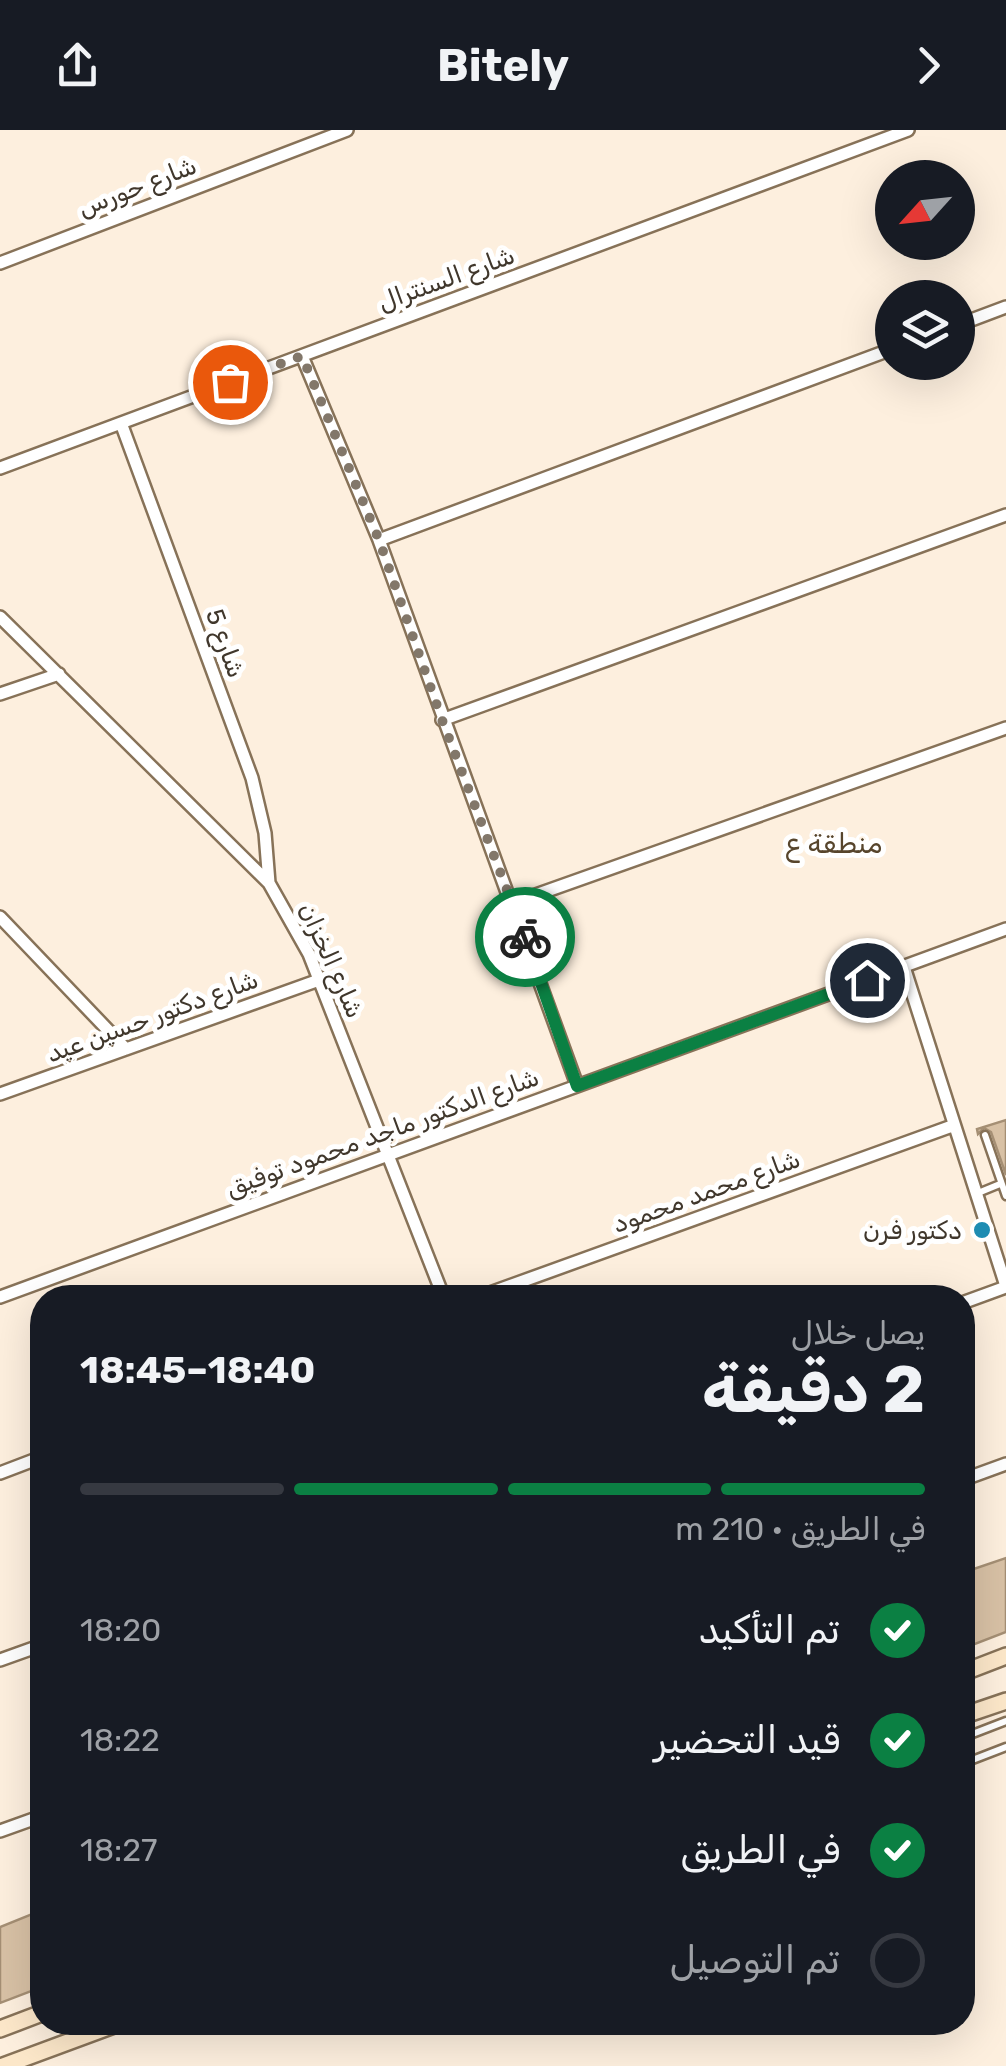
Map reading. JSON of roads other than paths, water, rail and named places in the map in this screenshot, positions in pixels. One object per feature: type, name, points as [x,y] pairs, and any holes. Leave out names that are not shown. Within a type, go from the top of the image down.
[{"type":"street","name":"شارع حورس","points":[[0,262],[347,130]]},
{"type":"street","name":"شارع السنترال","points":[[0,468],[908,130]]},
{"type":"street","points":[[975,318],[1006,306]]},
{"type":"street","points":[[379,540],[875,355]]},
{"type":"street","points":[[302,356],[379,540],[577,1086]]},
{"type":"street","name":"شارع 5","points":[[122,423],[252,778],[265,833],[269,883]]},
{"type":"street","points":[[442,720],[1006,515]]},
{"type":"street","name":"شارع الخزان","points":[[0,618],[269,883],[296,924],[439,1285]]},
{"type":"street","points":[[0,694],[58,674]]},
{"type":"street","points":[[513,903],[1006,728]]},
{"type":"street","points":[[0,917],[126,1049]]},
{"type":"street","name":"شارع الدكتور ماجد محمود توفيق","points":[[30,1285],[1006,929]]},
{"type":"street","points":[[904,967],[1006,1286],[975,1298]]},
{"type":"street","name":"شارع دكتور حسين عيد","points":[[0,1094],[319,980]]},
{"type":"street","name":"شارع محمد محمود","points":[[512,1285],[952,1126]]},
{"type":"street","name":"شارع الدكتور ماجد محمود توفيق","points":[[0,1296],[30,1285]]},
{"type":"street","points":[[0,1473],[30,1462]]},
{"type":"street","points":[[975,1475],[1006,1464]]},
{"type":"street","points":[[0,1660],[30,1649]]},
{"type":"street","points":[[975,1668],[1006,1656]]},
{"type":"street","points":[[975,1712],[1006,1701]]},
{"type":"street","points":[[0,1832],[30,1821]]},
{"type":"street","points":[[0,2028],[30,2017]]},
{"type":"street","points":[[3,2066],[87,2035]]},
{"type":"lane","points":[[985,1135],[1006,1196]]},
{"type":"lane","points":[[975,1194],[1000,1184]]},
{"type":"lane","points":[[975,1733],[1006,1721]]},
{"type":"lane","points":[[975,1759],[1006,1747]]},
{"type":"place","name":"دكتور فرن","points":[[982,1230]]},
{"type":"district","name":"منطقة ع","points":[[834,843]]}]
